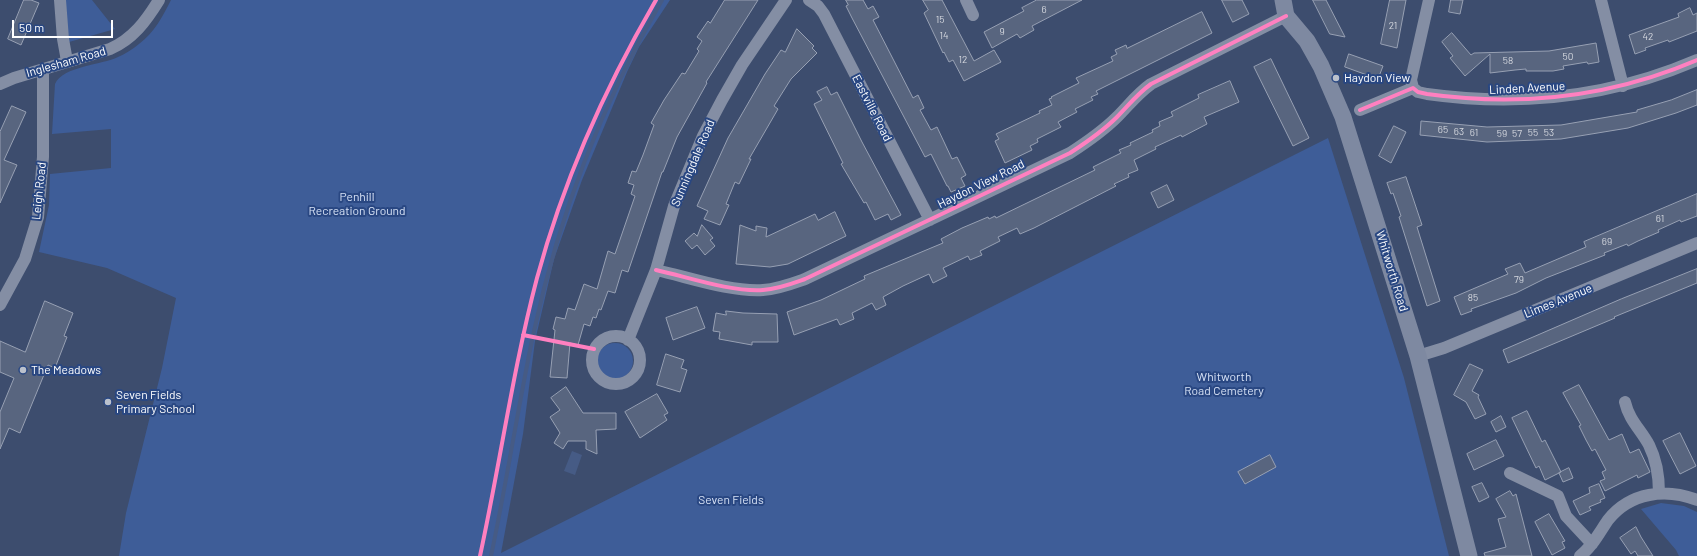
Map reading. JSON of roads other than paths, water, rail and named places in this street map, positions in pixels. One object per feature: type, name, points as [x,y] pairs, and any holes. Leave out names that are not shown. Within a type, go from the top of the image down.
[{"type":"main road","name":"Whitworth Road","points":[[1285,8],[1307,41],[1321,66],[1340,111],[1418,356],[1469,556]]},
{"type":"street","points":[[60,0],[63,38],[67,61]]},
{"type":"street","name":"Inglesham Road","points":[[0,84],[67,61],[110,49],[129,39],[139,29],[159,0]]},
{"type":"street","name":"Sunningdale Road","points":[[628,340],[656,270],[674,206],[703,136],[742,65],[786,0]]},
{"type":"street","name":"Eastville Road","points":[[809,0],[818,6],[824,14],[930,220]]},
{"type":"street","points":[[1360,110],[1413,88],[1412,80],[1429,0]]},
{"type":"street","points":[[1601,0],[1623,86]]},
{"type":"street","points":[[968,1],[973,15]]},
{"type":"street","name":"Haydon View Road","points":[[656,270],[727,286],[762,290],[776,288],[805,279],[1070,153],[1101,131],[1118,116],[1134,97],[1151,84],[1285,8]]},
{"type":"street","name":"Linden Avenue","points":[[1413,88],[1422,93],[1444,96],[1518,100],[1565,96],[1623,86],[1664,73],[1697,60]]},
{"type":"street","name":"Leigh Road","points":[[0,305],[25,259],[38,217],[43,150],[43,69]]},
{"type":"street","name":"Limes Avenue","points":[[1418,356],[1444,348],[1697,243]]},
{"type":"street","points":[[1625,402],[1630,418],[1649,445],[1654,455],[1657,467],[1659,493]]},
{"type":"street","points":[[1510,473],[1558,496],[1566,516],[1592,544]]},
{"type":"street","points":[[1580,556],[1592,544],[1607,522],[1621,506],[1639,497],[1659,493],[1685,495],[1697,500]]},
{"type":"waterway","points":[[491,556],[534,331],[556,245],[585,160],[602,119],[621,78],[662,0]]},
{"type":"place","name":"Haydon View","points":[[1336,78]]},
{"type":"place","name":"The Meadows","points":[[23,370]]},
{"type":"place","name":"Seven Fields Primary School","points":[[108,402]]},
{"type":"park label","name":"Penhill Recreation Ground","points":[[357,204]]},
{"type":"park label","name":"Whitworth Road Cemetery","points":[[1224,384]]},
{"type":"park label","name":"Seven Fields","points":[[731,500]]}]
